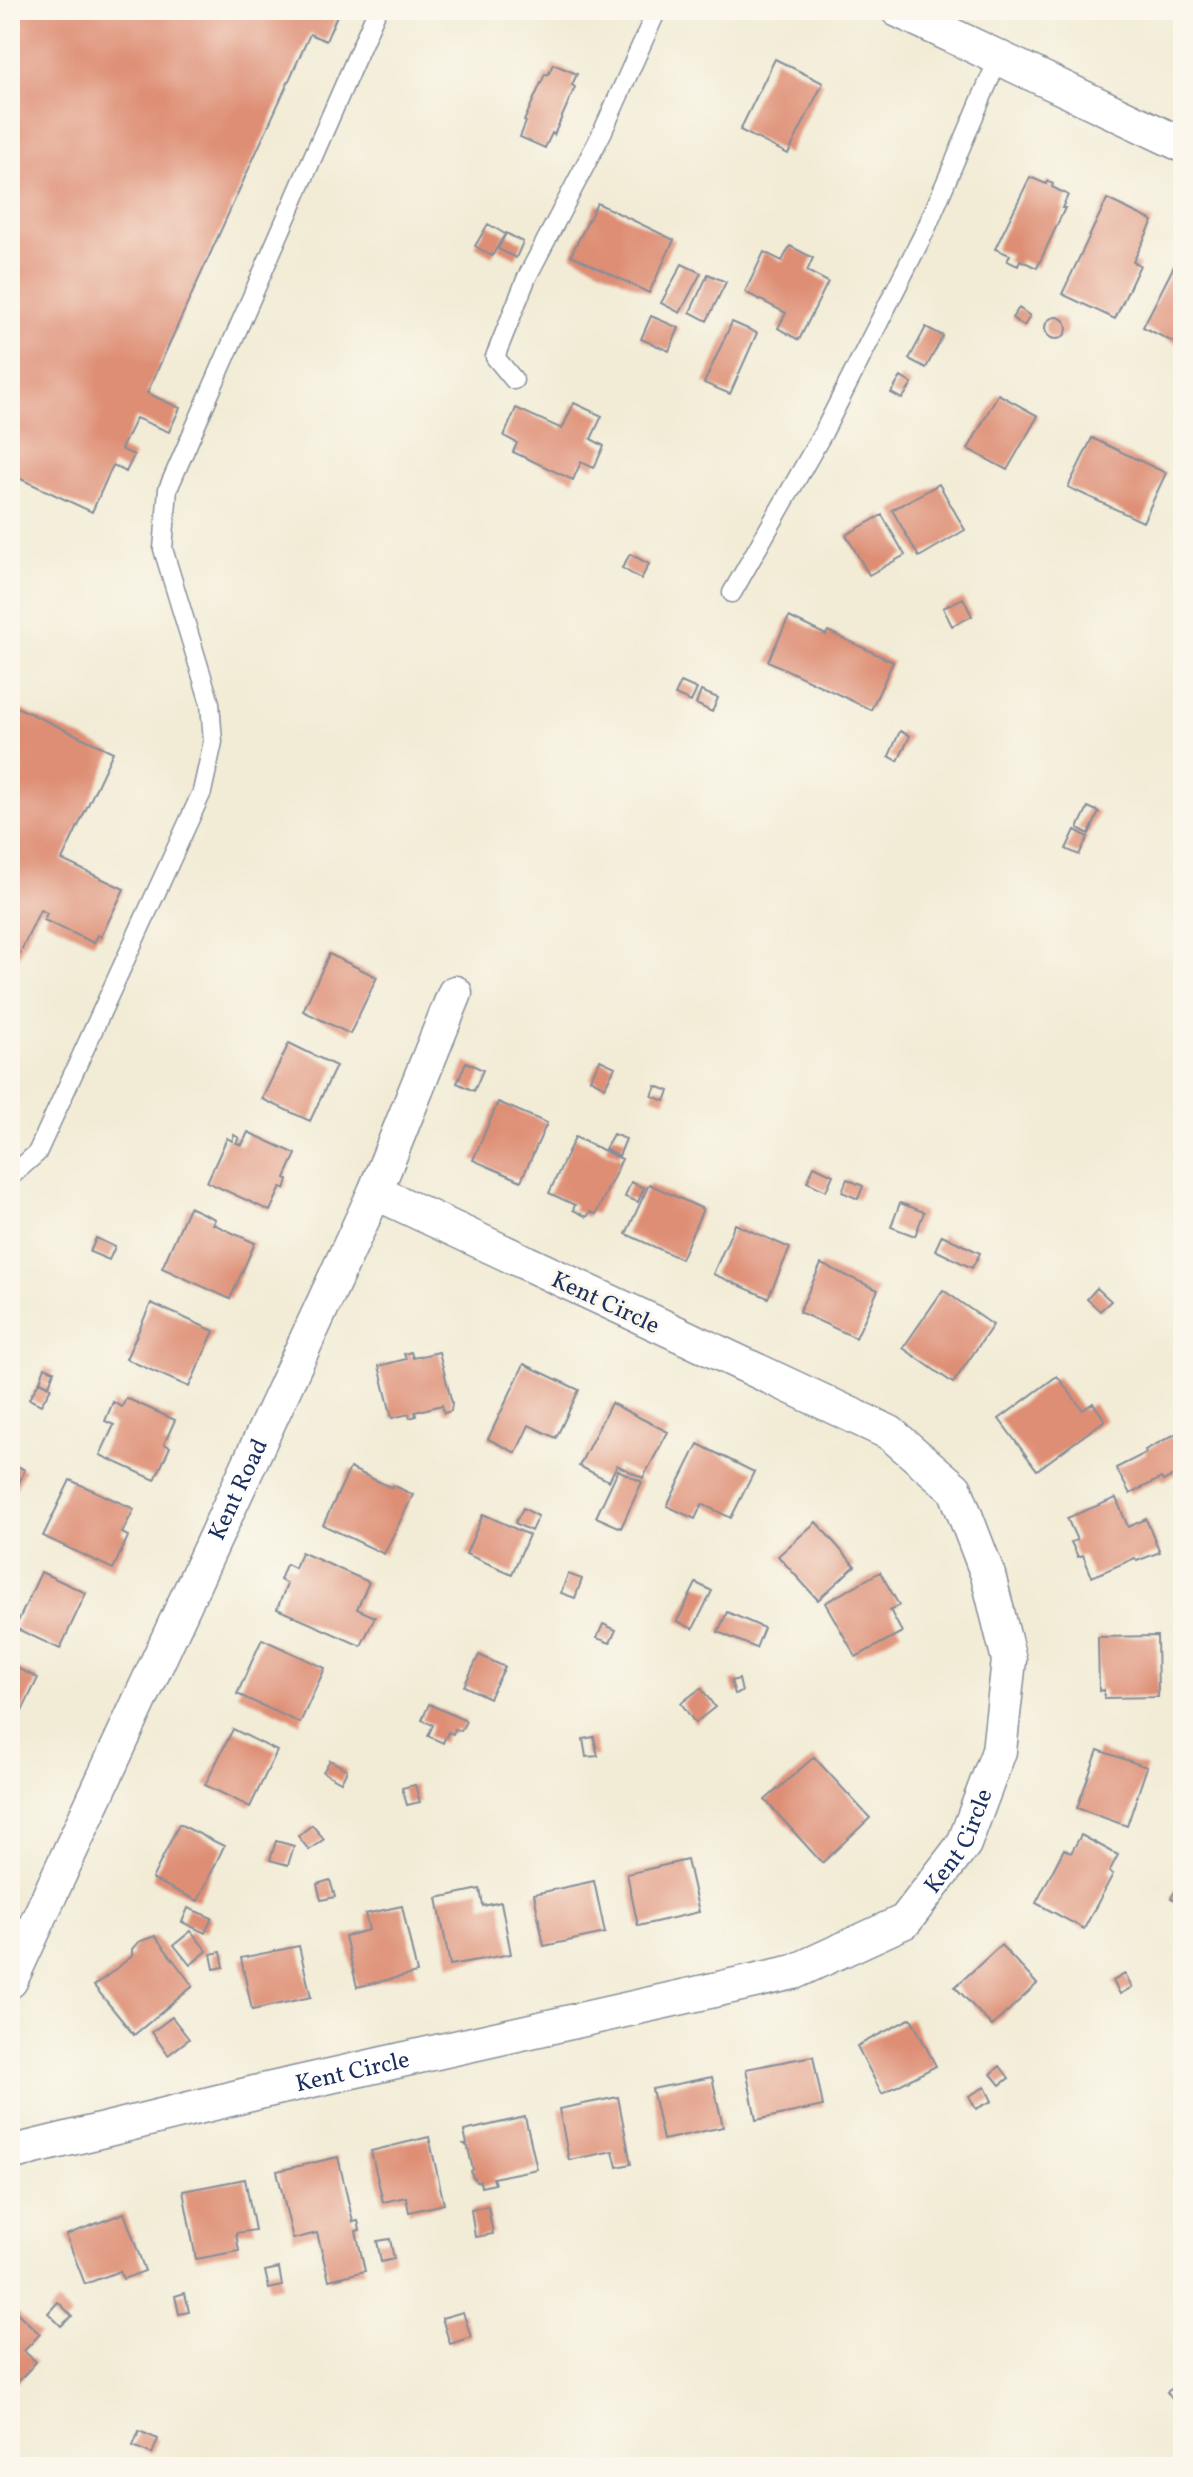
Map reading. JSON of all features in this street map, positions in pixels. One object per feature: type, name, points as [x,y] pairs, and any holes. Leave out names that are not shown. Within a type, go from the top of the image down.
[{"type":"street","points":[[898,10],[1183,145]]},
{"type":"street","name":"Kent Road","points":[[10,1981],[375,1192],[455,993]]},
{"type":"street","name":"Kent Circle","points":[[10,2153],[263,2091],[794,1972],[905,1921],[964,1844],[999,1751],[1009,1660],[988,1575],[955,1489],[890,1433],[375,1192]]},
{"type":"lane","points":[[10,1177],[37,1153],[202,792],[213,742],[210,703],[163,549],[168,489],[377,10]]},
{"type":"lane","points":[[514,380],[495,357],[527,277],[602,133],[657,10]]},
{"type":"lane","points":[[732,593],[823,433],[926,229],[999,57]]},
{"type":"building","points":[[10,10],[339,11],[326,41],[310,34],[147,393],[180,408],[169,432],[136,418],[121,449],[134,455],[126,472],[113,465],[92,512],[10,474]]},
{"type":"building","points":[[775,59],[823,83],[788,154],[740,130]]},
{"type":"building","points":[[553,64],[577,74],[572,85],[575,87],[545,148],[520,137],[545,74],[548,75]]},
{"type":"building","points":[[1030,177],[1046,184],[1047,181],[1068,195],[1037,268],[1020,260],[1018,266],[1007,261],[1010,255],[995,249]]},
{"type":"building","points":[[1107,199],[1153,221],[1133,262],[1140,265],[1115,319],[1062,294]]},
{"type":"building","points":[[597,203],[674,240],[649,293],[571,255]]},
{"type":"building","points":[[488,224],[505,234],[492,256],[475,246]]},
{"type":"building","points":[[506,233],[523,242],[516,258],[498,249]]},
{"type":"building","points":[[790,246],[813,258],[807,271],[828,282],[799,340],[778,328],[786,313],[745,292],[764,252],[782,261]]},
{"type":"building","points":[[1176,262],[1183,266],[1183,347],[1143,327]]},
{"type":"building","points":[[682,264],[701,273],[680,313],[661,303]]},
{"type":"building","points":[[708,274],[726,282],[707,321],[690,312]]},
{"type":"building","points":[[1019,308],[1030,316],[1024,326],[1012,318]]},
{"type":"building","points":[[651,316],[679,328],[669,351],[641,339]]},
{"type":"building","points":[[1052,317],[1060,317],[1067,328],[1060,339],[1052,339],[1045,332],[1045,324]]},
{"type":"building","points":[[732,322],[757,333],[730,394],[704,383]]},
{"type":"building","points":[[926,327],[943,336],[926,368],[909,359]]},
{"type":"building","points":[[901,377],[912,384],[902,399],[891,393]]},
{"type":"building","points":[[998,394],[1038,416],[1007,470],[968,449]]},
{"type":"building","points":[[574,403],[602,416],[591,439],[604,446],[594,468],[581,462],[573,480],[513,452],[517,443],[504,436],[516,408],[562,429]]},
{"type":"building","points":[[1092,438],[1166,473],[1143,522],[1068,487]]},
{"type":"building","points":[[939,484],[965,530],[919,557],[892,510]]},
{"type":"building","points":[[882,515],[905,555],[869,575],[846,535]]},
{"type":"building","points":[[630,554],[649,564],[641,579],[622,568]]},
{"type":"building","points":[[963,598],[972,616],[952,626],[943,608]]},
{"type":"building","points":[[789,617],[826,635],[828,631],[893,662],[871,710],[768,661]]},
{"type":"building","points":[[681,682],[697,689],[691,702],[675,695]]},
{"type":"building","points":[[701,691],[718,698],[712,712],[696,704]]},
{"type":"building","points":[[10,704],[113,752],[62,860],[124,889],[101,937],[98,935],[94,943],[44,920],[47,913],[40,910],[10,975]]},
{"type":"building","points":[[900,731],[910,736],[898,761],[889,756]]},
{"type":"building","points":[[1088,807],[1099,812],[1089,834],[1078,828]]},
{"type":"building","points":[[1075,830],[1088,837],[1079,855],[1066,849]]},
{"type":"building","points":[[329,954],[377,977],[350,1034],[303,1011]]},
{"type":"building","points":[[289,1043],[336,1066],[310,1121],[262,1099]]},
{"type":"building","points":[[600,1060],[615,1067],[605,1087],[590,1079]]},
{"type":"building","points":[[466,1062],[483,1070],[474,1091],[457,1083]]},
{"type":"building","points":[[656,1086],[669,1091],[665,1101],[652,1096]]},
{"type":"building","points":[[498,1102],[547,1123],[521,1181],[473,1160]]},
{"type":"building","points":[[248,1132],[296,1154],[285,1178],[288,1180],[285,1189],[281,1187],[270,1211],[207,1182],[227,1138],[232,1141],[234,1135],[239,1138],[236,1143],[242,1145]]},
{"type":"building","points":[[613,1134],[626,1139],[619,1156],[605,1149]]},
{"type":"building","points":[[575,1137],[622,1159],[596,1214],[590,1212],[587,1217],[573,1210],[575,1205],[549,1193]]},
{"type":"building","points":[[814,1166],[833,1175],[826,1191],[807,1182]]},
{"type":"building","points":[[847,1179],[863,1186],[858,1199],[842,1192]]},
{"type":"building","points":[[631,1182],[644,1188],[638,1202],[625,1197]]},
{"type":"building","points":[[649,1184],[703,1209],[681,1259],[626,1234]]},
{"type":"building","points":[[900,1203],[924,1212],[915,1236],[891,1227]]},
{"type":"building","points":[[189,1207],[215,1219],[213,1224],[255,1243],[230,1299],[162,1268]]},
{"type":"building","points":[[735,1224],[790,1248],[768,1298],[713,1274]]},
{"type":"building","points":[[942,1235],[980,1253],[972,1268],[935,1250]]},
{"type":"building","points":[[96,1238],[115,1247],[109,1260],[90,1252]]},
{"type":"building","points":[[821,1264],[878,1290],[856,1338],[799,1312]]},
{"type":"building","points":[[1097,1288],[1111,1301],[1100,1311],[1087,1299]]},
{"type":"building","points":[[943,1290],[993,1325],[953,1383],[903,1348]]},
{"type":"building","points":[[151,1303],[214,1331],[189,1387],[126,1359]]},
{"type":"building","points":[[411,1352],[413,1358],[439,1352],[452,1403],[451,1411],[444,1413],[442,1405],[415,1412],[416,1416],[410,1418],[409,1414],[392,1418],[379,1366],[406,1359],[404,1354]]},
{"type":"building","points":[[524,1364],[579,1390],[556,1438],[529,1425],[516,1453],[488,1439]]},
{"type":"building","points":[[45,1367],[54,1371],[49,1385],[40,1381]]},
{"type":"building","points":[[1057,1376],[1083,1410],[1093,1403],[1105,1420],[1037,1470],[999,1419]]},
{"type":"building","points":[[39,1382],[51,1388],[41,1405],[29,1399]]},
{"type":"building","points":[[126,1398],[175,1420],[164,1444],[170,1447],[155,1480],[100,1455],[114,1425],[105,1421],[113,1402],[122,1407]]},
{"type":"building","points":[[611,1403],[668,1432],[643,1478],[617,1465],[609,1481],[579,1466]]},
{"type":"building","points":[[1183,1430],[1183,1471],[1130,1494],[1116,1468]]},
{"type":"building","points":[[698,1444],[754,1472],[731,1518],[702,1504],[695,1519],[667,1506]]},
{"type":"building","points":[[10,1462],[25,1470],[10,1501]]},
{"type":"building","points":[[350,1468],[413,1495],[384,1554],[323,1525]]},
{"type":"building","points":[[618,1470],[642,1482],[621,1528],[596,1517]]},
{"type":"building","points":[[70,1480],[134,1509],[122,1533],[128,1536],[113,1569],[43,1536]]},
{"type":"building","points":[[1116,1498],[1128,1527],[1146,1519],[1160,1552],[1137,1561],[1135,1558],[1092,1577],[1083,1555],[1078,1557],[1071,1542],[1077,1540],[1067,1518]]},
{"type":"building","points":[[523,1508],[538,1516],[531,1531],[515,1523]]},
{"type":"building","points":[[483,1514],[529,1535],[512,1574],[466,1554]]},
{"type":"building","points":[[816,1522],[855,1566],[818,1600],[778,1556]]},
{"type":"building","points":[[301,1552],[369,1582],[357,1609],[375,1617],[361,1646],[277,1609],[287,1584],[280,1580],[285,1567],[287,1564],[295,1568]]},
{"type":"building","points":[[41,1572],[86,1593],[60,1649],[15,1628]]},
{"type":"building","points":[[880,1572],[899,1605],[890,1610],[902,1632],[856,1657],[825,1603]]},
{"type":"building","points":[[568,1574],[582,1579],[575,1598],[561,1593]]},
{"type":"building","points":[[696,1583],[712,1591],[693,1629],[677,1621]]},
{"type":"building","points":[[727,1612],[764,1628],[756,1648],[718,1632]]},
{"type":"building","points":[[603,1624],[616,1630],[610,1643],[597,1638]]},
{"type":"building","points":[[1157,1636],[1158,1697],[1104,1698],[1104,1690],[1099,1691],[1098,1637]]},
{"type":"building","points":[[262,1639],[325,1668],[300,1723],[237,1694]]},
{"type":"building","points":[[479,1655],[505,1667],[489,1698],[464,1686]]},
{"type":"building","points":[[10,1665],[38,1678],[10,1736]]},
{"type":"building","points":[[739,1679],[742,1692],[735,1694],[731,1681]]},
{"type":"building","points":[[701,1688],[715,1707],[695,1723],[681,1703]]},
{"type":"building","points":[[429,1704],[466,1721],[461,1731],[455,1729],[453,1734],[448,1732],[443,1743],[428,1736],[433,1725],[422,1720]]},
{"type":"building","points":[[233,1729],[277,1751],[250,1807],[205,1785]]},
{"type":"building","points":[[594,1737],[598,1756],[586,1757],[583,1739]]},
{"type":"building","points":[[1098,1750],[1147,1767],[1127,1826],[1077,1808]]},
{"type":"building","points":[[814,1757],[870,1818],[822,1863],[765,1800]]},
{"type":"building","points":[[330,1760],[347,1770],[341,1782],[323,1772]]},
{"type":"building","points":[[415,1785],[420,1802],[407,1805],[402,1788]]},
{"type":"building","points":[[179,1824],[224,1846],[198,1901],[152,1879]]},
{"type":"building","points":[[312,1825],[324,1839],[309,1850],[298,1836]]},
{"type":"building","points":[[1081,1835],[1118,1855],[1109,1872],[1113,1874],[1084,1929],[1036,1903],[1064,1849],[1071,1853]]},
{"type":"building","points":[[276,1841],[294,1846],[288,1865],[270,1860]]},
{"type":"building","points":[[687,1860],[699,1912],[638,1926],[627,1874]]},
{"type":"building","points":[[330,1880],[335,1897],[321,1900],[317,1884]]},
{"type":"building","points":[[594,1881],[605,1933],[544,1946],[534,1894]]},
{"type":"building","points":[[1183,1882],[1183,1904],[1171,1898]]},
{"type":"building","points":[[480,1889],[483,1906],[501,1902],[511,1954],[450,1965],[437,1898]]},
{"type":"building","points":[[402,1906],[417,1973],[357,1987],[345,1936],[369,1930],[365,1914]]},
{"type":"building","points":[[188,1908],[212,1918],[205,1933],[182,1922]]},
{"type":"building","points":[[191,1931],[207,1951],[190,1965],[174,1945]]},
{"type":"building","points":[[155,1936],[193,1986],[134,2035],[94,1986],[132,1956],[132,1949],[138,1942]]},
{"type":"building","points":[[1001,1945],[1037,1984],[992,2026],[955,1987]]},
{"type":"building","points":[[299,1946],[311,1997],[252,2010],[241,1958]]},
{"type":"building","points":[[221,1952],[224,1967],[214,1969],[211,1954]]},
{"type":"building","points":[[1125,1974],[1132,1987],[1120,1994],[1113,1981]]},
{"type":"building","points":[[172,2017],[189,2039],[168,2055],[152,2032]]},
{"type":"building","points":[[911,2018],[936,2066],[882,2094],[857,2046]]},
{"type":"building","points":[[813,2056],[823,2106],[756,2120],[746,2069]]},
{"type":"building","points":[[1000,2066],[1009,2078],[1000,2085],[991,2074]]},
{"type":"building","points":[[712,2077],[723,2127],[663,2140],[652,2089]]},
{"type":"building","points":[[985,2087],[992,2101],[976,2109],[969,2096]]},
{"type":"building","points":[[618,2097],[631,2164],[617,2167],[613,2151],[569,2160],[559,2109]]},
{"type":"building","points":[[525,2117],[537,2169],[493,2178],[495,2184],[481,2187],[480,2181],[476,2182],[473,2178],[468,2147],[464,2144],[467,2144],[464,2131]]},
{"type":"building","points":[[429,2137],[444,2204],[409,2212],[406,2197],[383,2202],[371,2151]]},
{"type":"building","points":[[338,2157],[353,2222],[358,2221],[360,2230],[356,2231],[365,2271],[329,2280],[317,2233],[293,2239],[277,2171]]},
{"type":"building","points":[[245,2179],[255,2230],[236,2233],[239,2251],[196,2259],[183,2191]]},
{"type":"building","points":[[488,2206],[493,2234],[475,2237],[471,2210]]},
{"type":"building","points":[[124,2213],[145,2271],[123,2279],[120,2271],[85,2284],[66,2235]]},
{"type":"building","points":[[390,2239],[394,2259],[381,2262],[377,2241]]},
{"type":"building","points":[[279,2268],[282,2286],[269,2289],[265,2271]]},
{"type":"building","points":[[185,2293],[189,2312],[179,2314],[175,2296]]},
{"type":"building","points":[[58,2302],[72,2316],[61,2326],[48,2313]]},
{"type":"building","points":[[10,2306],[40,2334],[24,2351],[36,2362],[17,2383],[10,2376]]},
{"type":"building","points":[[463,2312],[471,2337],[450,2344],[442,2318]]},
{"type":"building","points":[[1183,2381],[1183,2408],[1180,2410],[1167,2392]]},
{"type":"building","points":[[139,2431],[158,2439],[152,2454],[133,2446]]}]
